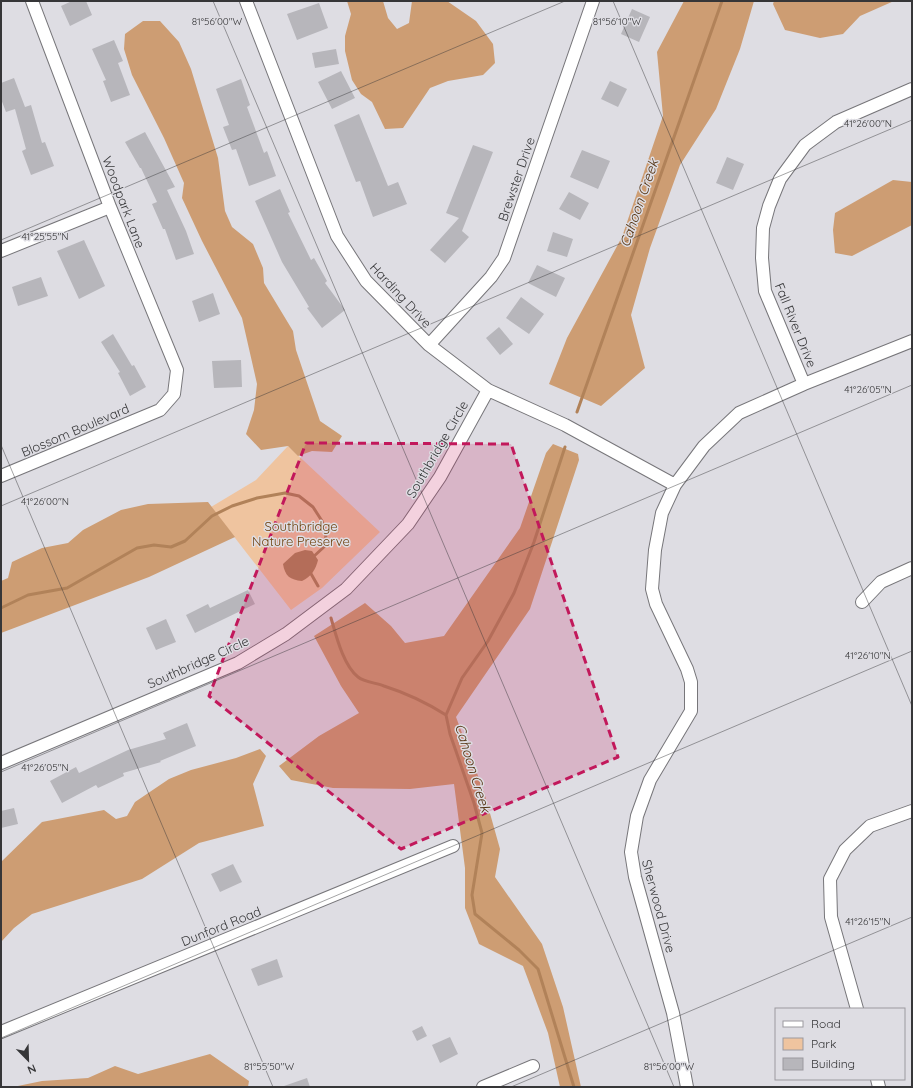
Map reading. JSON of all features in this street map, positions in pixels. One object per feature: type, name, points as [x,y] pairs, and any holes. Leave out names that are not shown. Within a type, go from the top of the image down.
[{"type":"street","name":"Woodpark Lane","points":[[32,1],[110,207],[177,370],[174,394],[160,410]]},
{"type":"street","name":"Harding Drive","points":[[246,1],[337,236],[366,281],[429,345],[488,390],[565,425],[675,485]]},
{"type":"street","name":"Brewster Drive","points":[[429,345],[491,277],[504,258],[593,1]]},
{"type":"street","name":"Fall River Drive","points":[[804,384],[765,291],[762,250],[763,228],[769,206],[780,179],[805,146],[836,122],[912,89]]},
{"type":"street","points":[[1,251],[110,207]]},
{"type":"street","name":"Sherwood Drive","points":[[687,1087],[673,1013],[635,877],[631,852],[637,816],[650,780],[691,711],[691,682],[687,669],[656,604],[652,589],[655,550],[662,513],[675,485],[704,446],[739,413],[804,384],[912,341]]},
{"type":"street","name":"Southbridge Circle","points":[[1,762],[238,663],[286,634],[346,589],[408,524],[440,477],[488,390]]},
{"type":"street","name":"Blossom Boulevard","points":[[1,476],[160,410]]},
{"type":"street","points":[[862,602],[881,582],[912,568]]},
{"type":"street","points":[[858,1008],[831,917],[830,879],[844,850],[870,826],[912,811]]},
{"type":"street","name":"Dunford Road","points":[[1,1032],[453,846]]},
{"type":"street","points":[[483,1087],[533,1066]]},
{"type":"highlighted area","points":[[306,443],[511,444],[618,757],[401,849],[209,696]]},
{"type":"green space","name":"Southbridge Nature Preserve","points":[[288,446],[380,532],[322,588],[291,610],[211,507],[256,480]]},
{"type":"shaded area","points":[[347,1],[383,1],[388,18],[397,29],[409,23],[412,1],[447,1],[476,21],[493,44],[495,63],[483,75],[448,81],[430,88],[403,128],[385,129],[372,102],[361,94],[352,80],[345,51],[345,36],[351,14]]},
{"type":"shaded area","points":[[684,1],[754,1],[740,49],[716,109],[680,165],[650,248],[631,315],[645,368],[601,406],[549,384],[567,338],[622,237],[663,116],[657,52]]},
{"type":"shaded area","points":[[774,1],[894,1],[860,16],[843,34],[820,38],[785,30],[773,4]]},
{"type":"shaded area","points":[[143,21],[160,21],[179,42],[191,69],[218,158],[225,211],[232,227],[253,244],[263,268],[264,283],[293,331],[296,350],[320,421],[342,436],[332,452],[312,451],[298,456],[288,446],[261,450],[246,434],[254,410],[257,384],[242,318],[202,241],[182,198],[184,183],[164,138],[132,75],[124,49],[125,34]]},
{"type":"shaded area","points":[[893,180],[912,182],[912,225],[852,256],[835,253],[833,230],[835,213]]},
{"type":"shaded area","points":[[553,444],[578,454],[579,460],[530,609],[456,717],[484,792],[500,849],[495,877],[542,944],[563,1007],[581,1087],[560,1087],[548,1033],[523,966],[479,944],[465,908],[465,868],[454,784],[410,789],[333,788],[291,780],[279,766],[319,736],[359,713],[341,686],[314,636],[365,603],[391,626],[405,643],[444,636],[520,528],[546,453]]},
{"type":"shaded area","points":[[208,502],[235,537],[149,577],[1,633],[1,581],[8,578],[12,562],[42,548],[68,543],[83,530],[121,510],[148,504]]},
{"type":"shaded area","points":[[305,550],[312,551],[318,560],[316,567],[310,575],[302,581],[294,580],[285,572],[283,564],[295,553]]},
{"type":"shaded area","points":[[260,749],[266,756],[253,784],[264,826],[199,843],[142,879],[32,914],[14,928],[1,942],[1,862],[42,822],[104,810],[116,819],[127,816],[135,802],[169,779],[191,770],[236,758]]},
{"type":"shaded area","points":[[210,1054],[249,1081],[248,1087],[13,1087],[42,1081],[88,1078],[115,1066],[138,1074]]},
{"type":"building","points":[[72,1],[86,1],[92,15],[70,26],[61,6]]},
{"type":"building","points":[[319,3],[328,28],[297,40],[287,14]]},
{"type":"building","points":[[632,9],[650,17],[639,42],[621,34]]},
{"type":"building","points":[[114,40],[123,61],[118,63],[130,95],[111,102],[103,81],[106,80],[92,49]]},
{"type":"building","points":[[336,49],[339,64],[315,68],[312,53]]},
{"type":"building","points":[[341,71],[355,98],[332,109],[318,82]]},
{"type":"building","points":[[14,78],[25,107],[31,105],[42,143],[45,142],[54,166],[31,175],[22,151],[26,149],[15,109],[6,112],[1,99],[1,83]]},
{"type":"building","points":[[241,79],[250,105],[247,107],[264,153],[267,151],[276,176],[249,186],[236,149],[232,150],[223,127],[229,125],[216,89]]},
{"type":"building","points":[[610,81],[627,89],[618,107],[601,99]]},
{"type":"building","points":[[359,114],[388,186],[398,182],[407,204],[373,217],[360,181],[356,182],[334,125]]},
{"type":"building","points":[[145,132],[175,187],[167,190],[186,231],[194,254],[176,260],[165,229],[163,229],[152,204],[157,202],[141,168],[125,142]]},
{"type":"building","points":[[473,145],[493,152],[462,231],[469,237],[445,263],[430,250],[459,218],[446,213]]},
{"type":"building","points":[[582,150],[610,161],[598,189],[570,177]]},
{"type":"building","points":[[727,157],[744,164],[733,190],[716,183]]},
{"type":"building","points":[[280,189],[290,212],[288,213],[311,260],[314,258],[327,281],[325,283],[345,310],[322,328],[307,308],[309,307],[282,262],[255,201]]},
{"type":"building","points":[[569,192],[589,203],[580,220],[559,209]]},
{"type":"building","points":[[553,232],[573,239],[567,257],[547,251]]},
{"type":"building","points":[[84,240],[105,286],[79,299],[57,251]]},
{"type":"building","points":[[537,265],[565,278],[556,297],[528,283]]},
{"type":"building","points":[[41,277],[48,296],[18,306],[12,287]]},
{"type":"building","points":[[213,293],[220,314],[199,322],[192,301]]},
{"type":"building","points":[[521,297],[544,314],[529,334],[506,318]]},
{"type":"building","points":[[499,327],[513,344],[500,355],[486,338]]},
{"type":"building","points":[[113,334],[132,366],[134,365],[146,387],[130,396],[118,373],[120,372],[101,342]]},
{"type":"building","points":[[241,360],[242,387],[214,388],[212,361]]},
{"type":"building","points":[[248,590],[255,604],[195,633],[186,615],[208,604],[210,608]]},
{"type":"building","points":[[166,619],[176,642],[156,650],[146,628]]},
{"type":"building","points":[[187,723],[196,746],[160,761],[161,762],[123,773],[124,776],[98,788],[96,785],[62,803],[50,781],[76,767],[79,773],[128,750],[166,739],[163,733]]},
{"type":"building","points":[[14,808],[18,824],[1,828],[1,811]]},
{"type":"building","points":[[233,864],[242,882],[220,892],[211,874]]},
{"type":"building","points":[[277,959],[283,977],[258,986],[251,969]]},
{"type":"building","points":[[422,1026],[427,1036],[417,1041],[412,1031]]},
{"type":"building","points":[[450,1037],[458,1054],[440,1063],[432,1045]]},
{"type":"building","points":[[307,1078],[310,1087],[284,1087],[284,1086]]},
{"type":"waterway","name":"Cahoon Creek","points":[[577,412],[722,1]]},
{"type":"waterway","name":"Cahoon Creek","points":[[565,447],[534,542],[514,593],[488,641],[462,678],[446,715],[450,734],[474,803],[482,833],[472,895],[475,914],[519,950],[538,969],[574,1087]]},
{"type":"waterway","points":[[1,608],[28,595],[67,588],[137,548],[154,545],[171,547],[185,541],[212,516],[232,506],[257,498],[285,493],[299,496],[313,507],[322,521],[326,534],[325,546],[312,558]]},
{"type":"waterway","points":[[310,572],[318,586]]},
{"type":"waterway","points":[[331,618],[344,658],[358,677],[408,695],[424,702],[446,715]]}]
